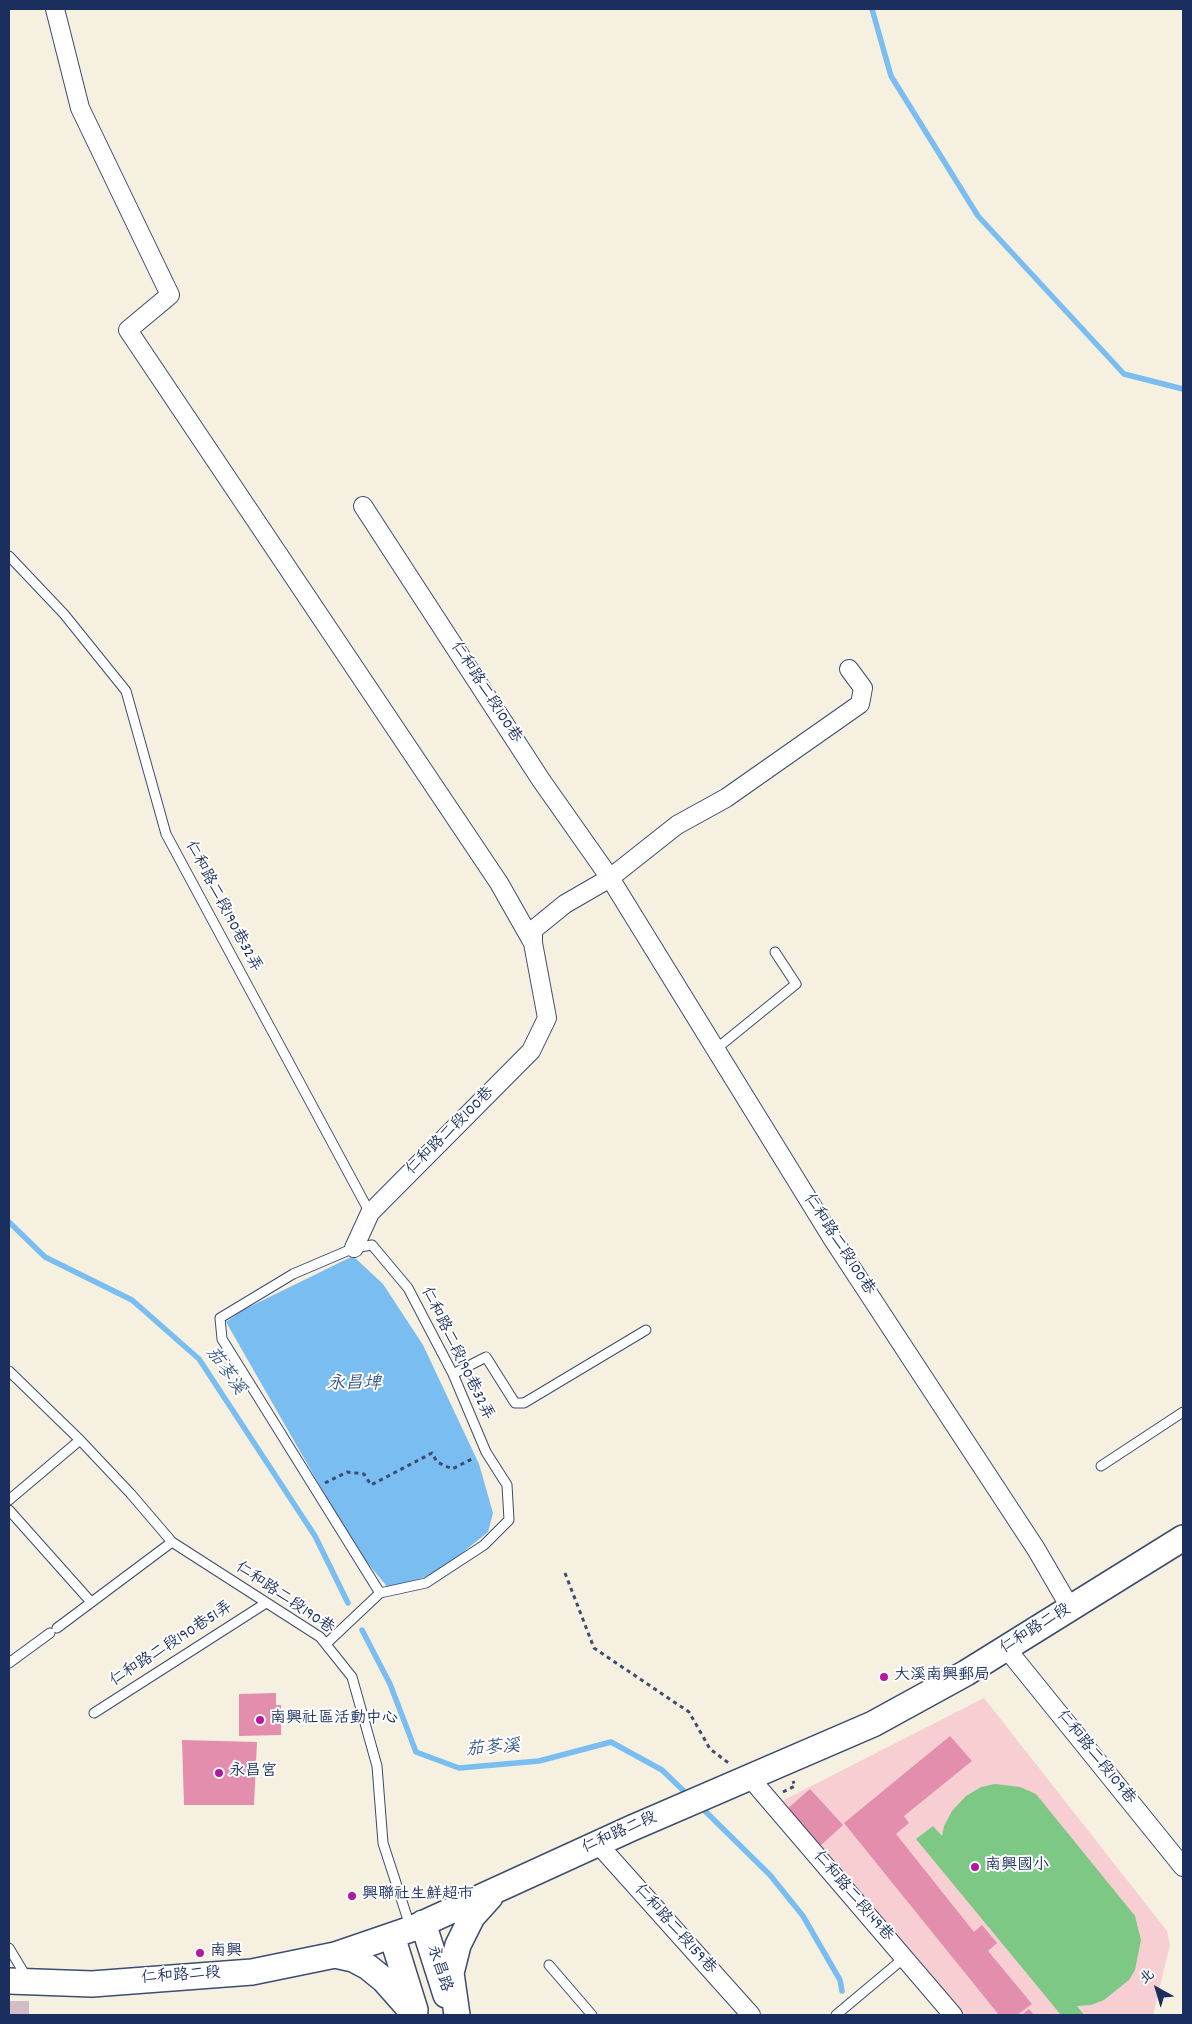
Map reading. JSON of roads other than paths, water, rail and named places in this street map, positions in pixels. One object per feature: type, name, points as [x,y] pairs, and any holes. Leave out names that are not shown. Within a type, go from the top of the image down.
[{"type":"main road","name":"仁和路二段","points":[[18,1981],[92,1984],[252,1972],[335,1955],[409,1929],[873,1724],[1071,1609],[1183,1538]]},
{"type":"main road","points":[[455,2015],[451,1973],[458,1945],[472,1917],[496,1890]]},
{"type":"main road","name":"永昌路","points":[[409,1929],[416,2015]]},
{"type":"main road","name":"永昌路","points":[[409,1929],[455,2015]]},
{"type":"main road","points":[[335,1955],[353,1959],[368,1967],[384,1980],[416,2015]]},
{"type":"street","points":[[55,9],[80,108],[170,295],[128,330],[500,883],[533,943]]},
{"type":"street","name":"仁和路二段100巷","points":[[363,506],[541,780],[610,878],[832,1238],[1036,1549],[1071,1609]]},
{"type":"street","points":[[533,943],[533,930],[547,917],[610,878],[677,824],[726,798],[860,704],[863,688],[849,669]]},
{"type":"street","name":"仁和路二段100巷","points":[[354,1248],[370,1213],[531,1051],[546,1018],[533,943]]},
{"type":"street","name":"仁和路二段109巷","points":[[1006,1648],[1183,1867]]},
{"type":"street","name":"仁和路二段149巷","points":[[751,1779],[953,2015]]},
{"type":"street","name":"仁和路二段159巷","points":[[598,1844],[751,2015]]},
{"type":"lane","name":"仁和路二段190巷32弄","points":[[9,556],[64,614],[126,691],[166,834],[370,1213]]},
{"type":"lane","points":[[716,1050],[796,984],[775,952]]},
{"type":"lane","name":"仁和路二段190巷32弄","points":[[372,1245],[408,1288],[453,1374],[486,1452],[507,1485],[509,1520],[484,1545],[426,1583],[380,1593],[222,1339],[220,1318],[293,1274],[354,1248],[372,1245]]},
{"type":"lane","points":[[453,1374],[486,1356],[514,1403],[524,1402],[646,1330]]},
{"type":"lane","name":"仁和路二段190巷","points":[[9,1371],[80,1440],[172,1542],[327,1644],[352,1677],[377,1766],[383,1843],[409,1929]]},
{"type":"lane","points":[[1101,1466],[1183,1412]]},
{"type":"lane","points":[[9,1500],[80,1440]]},
{"type":"lane","points":[[9,1510],[91,1602]]},
{"type":"lane","points":[[9,1663],[172,1542]]},
{"type":"lane","points":[[327,1644],[380,1593]]},
{"type":"lane","name":"仁和路二段190巷51弄","points":[[94,1713],[266,1603]]},
{"type":"lane","points":[[9,1948],[18,1981]]},
{"type":"lane","points":[[836,2015],[904,1958]]},
{"type":"lane","points":[[549,1965],[592,2015]]},
{"type":"water","name":"永昌埤","points":[[353,1256],[383,1284],[423,1345],[479,1464],[493,1513],[488,1532],[437,1573],[389,1589],[356,1549],[226,1322],[243,1310]]},
{"type":"waterway","points":[[872,9],[891,76],[978,216],[1124,374],[1183,389]]},
{"type":"waterway","name":"茄苳溪","points":[[9,1222],[45,1257],[132,1300],[199,1359],[315,1536],[348,1603]]},
{"type":"waterway","name":"茄苳溪","points":[[362,1630],[390,1684],[416,1752],[459,1768],[539,1761],[611,1742],[662,1770],[688,1795]]},
{"type":"waterway","name":"茄苳溪","points":[[705,1811],[770,1875],[803,1916],[840,1980],[842,1991]]},
{"type":"place","name":"大溪南興郵局","points":[[884,1677]]},
{"type":"place","name":"南興社區活動中心","points":[[260,1720]]},
{"type":"place","name":"永昌宮","points":[[219,1773]]},
{"type":"place","name":"南興國小","points":[[975,1867]]},
{"type":"place","name":"興聯社生鮮超市","points":[[352,1896]]},
{"type":"place","name":"南興","points":[[200,1953]]}]
